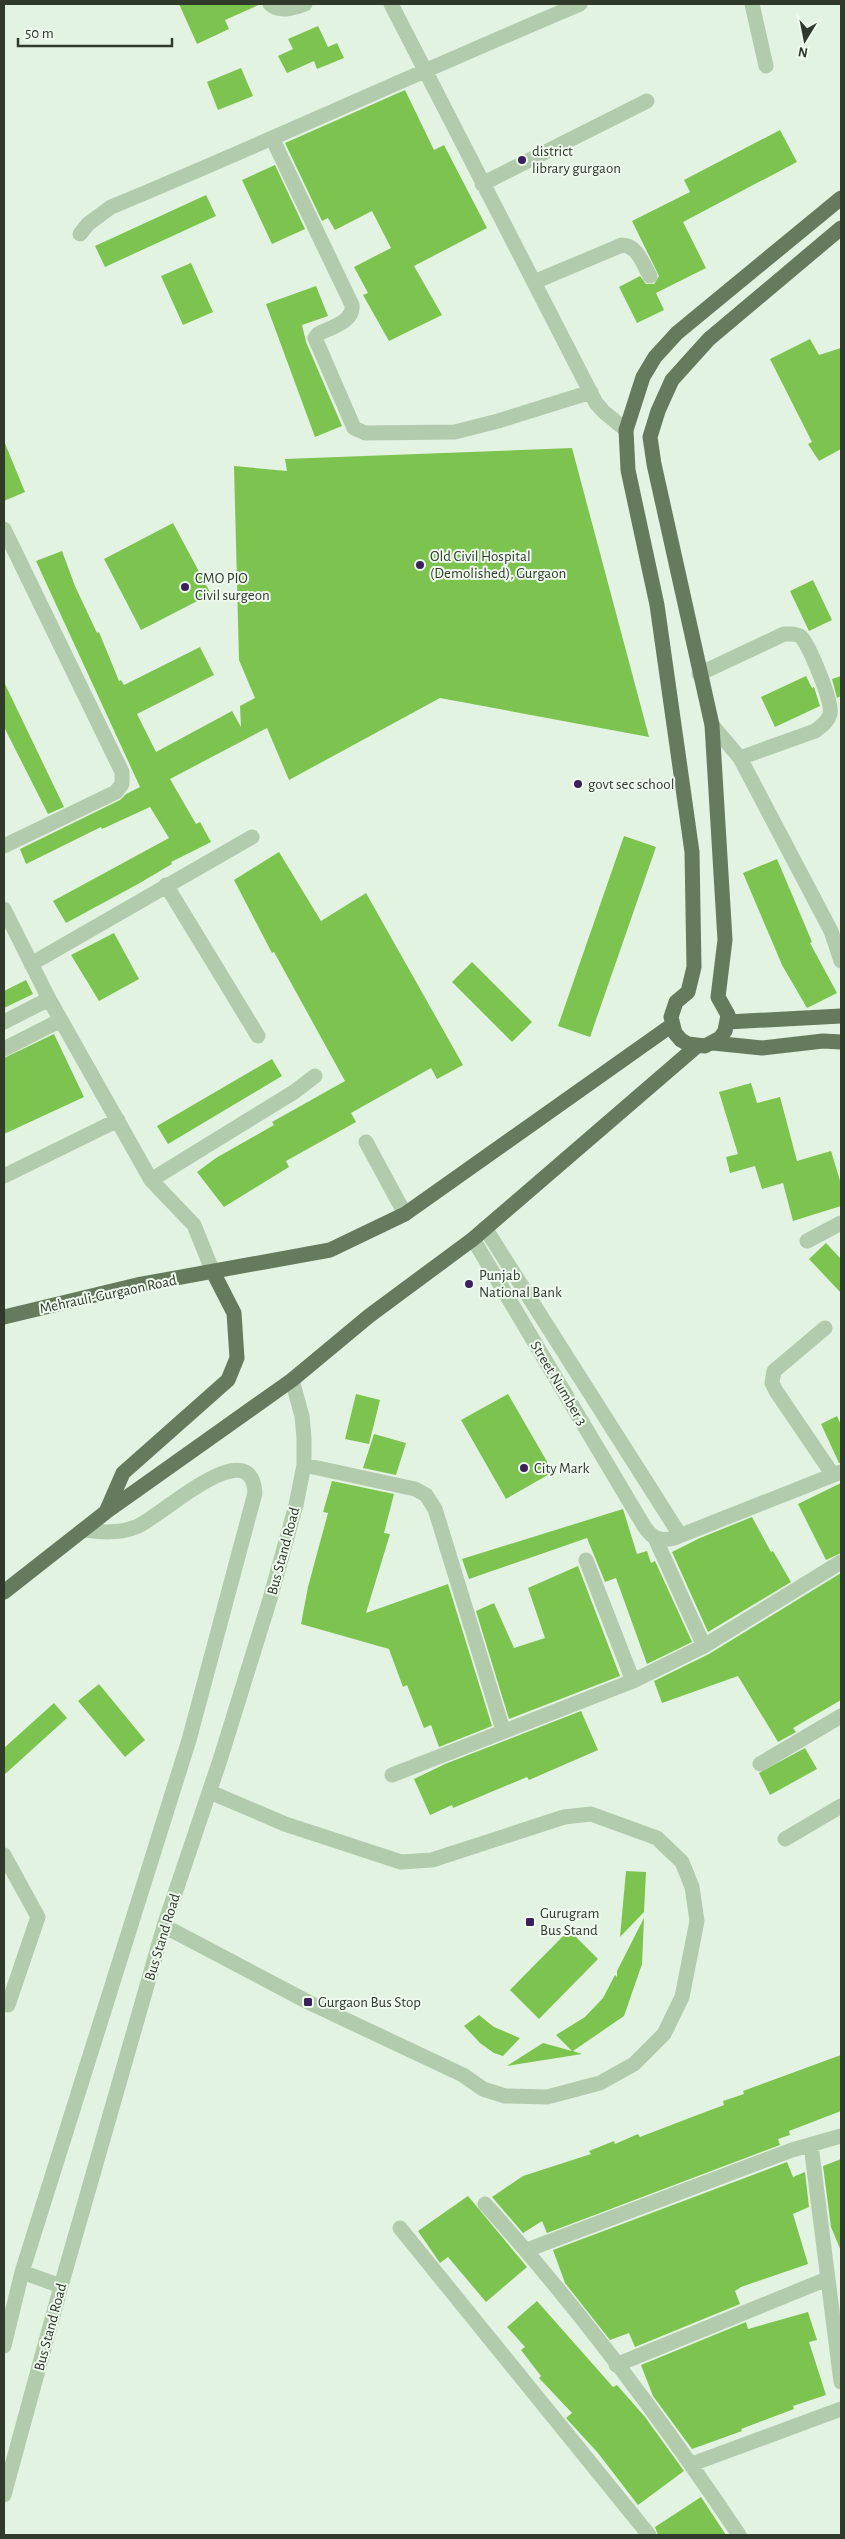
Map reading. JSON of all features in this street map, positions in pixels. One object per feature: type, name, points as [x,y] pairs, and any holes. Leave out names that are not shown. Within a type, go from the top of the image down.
[{"type":"main road","points":[[697,1046],[681,1040],[672,1025],[672,1009],[676,1002],[688,992],[694,967],[692,852],[657,605],[628,470],[626,430],[642,377],[660,351],[677,333],[841,198]]},
{"type":"main road","points":[[712,1043],[725,1031],[727,1022],[726,1008],[718,997],[725,940],[712,725],[699,674],[654,464],[650,437],[658,411],[672,380],[709,339],[841,228]]},
{"type":"main road","points":[[727,1022],[841,1016]]},
{"type":"main road","name":"Mehrauli-Gurgaon Road","points":[[4,1317],[137,1285],[330,1250],[405,1214],[672,1025]]},
{"type":"main road","points":[[4,1592],[106,1512],[292,1380],[369,1316],[473,1239],[697,1046],[712,1043],[762,1048],[823,1041],[841,1042]]},
{"type":"main road","points":[[106,1512],[123,1473],[228,1380],[237,1358],[234,1312],[212,1272]]},
{"type":"street","points":[[270,4],[274,8],[290,10],[305,4]]},
{"type":"street","points":[[391,4],[482,184],[591,392],[604,412],[626,430]]},
{"type":"street","points":[[80,234],[88,224],[111,207],[273,140],[424,70],[580,4]]},
{"type":"street","points":[[752,4],[766,66]]},
{"type":"street","points":[[482,184],[647,101]]},
{"type":"street","points":[[273,140],[352,305],[353,311],[350,318],[318,334],[315,338],[354,428],[365,433],[455,432],[498,422],[591,392]]},
{"type":"street","points":[[534,282],[622,245],[628,245],[634,249],[650,276]]},
{"type":"street","points":[[4,529],[122,772],[122,784],[116,792],[4,846]]},
{"type":"street","points":[[699,674],[784,634],[794,633],[801,637],[806,645],[831,705],[827,719],[815,731],[740,758]]},
{"type":"street","points":[[712,725],[740,758],[836,929],[841,961]]},
{"type":"street","points":[[31,964],[252,837]]},
{"type":"street","points":[[166,886],[258,1036]]},
{"type":"street","points":[[5,917],[151,1180],[194,1225],[212,1272]]},
{"type":"street","points":[[4,1022],[49,999]]},
{"type":"street","points":[[4,1049],[61,1020]]},
{"type":"street","points":[[151,1180],[294,1092],[315,1076]]},
{"type":"street","points":[[4,1176],[118,1120]]},
{"type":"street","points":[[366,1142],[405,1214]]},
{"type":"street","points":[[808,1241],[841,1223]]},
{"type":"street","points":[[485,1228],[680,1535]]},
{"type":"street","name":"Street Number 3","points":[[473,1239],[644,1526],[655,1538],[704,1646]]},
{"type":"street","points":[[655,1538],[664,1541],[837,1474],[776,1391],[772,1377],[774,1371],[825,1328]]},
{"type":"street","name":"Bus Stand Road","points":[[4,2495],[61,2286],[164,1926],[210,1792],[270,1599],[296,1505],[304,1465],[302,1416],[292,1380]]},
{"type":"street","points":[[304,1465],[415,1489],[426,1496],[435,1509],[504,1730]]},
{"type":"street","points":[[4,2346],[22,2272],[189,1740],[255,1493],[254,1480],[249,1472],[241,1469],[214,1477],[137,1527],[114,1533],[83,1530]]},
{"type":"street","points":[[586,1560],[633,1681]]},
{"type":"street","points":[[392,1775],[633,1681],[704,1646],[841,1562]]},
{"type":"street","points":[[760,1764],[841,1716]]},
{"type":"street","points":[[164,1926],[308,2002],[463,2075],[483,2089],[505,2096],[547,2097],[600,2083],[634,2064],[664,2034],[682,1997],[697,1921],[692,1887],[682,1862],[657,1838],[591,1814],[564,1816],[432,1860],[401,1862],[285,1824],[210,1792]]},
{"type":"street","points":[[785,1840],[841,1806]]},
{"type":"street","points":[[4,1855],[38,1917],[8,2006]]},
{"type":"street","points":[[527,2250],[783,2153],[841,2136]]},
{"type":"street","points":[[811,2145],[841,2382]]},
{"type":"street","points":[[485,2204],[527,2250],[692,2464],[739,2535]]},
{"type":"street","points":[[400,2228],[648,2535]]},
{"type":"street","points":[[22,2272],[61,2286]]},
{"type":"street","points":[[616,2365],[827,2279]]},
{"type":"street","points":[[692,2464],[841,2409]]},
{"type":"building","points":[[179,4],[261,4],[225,20],[229,29],[197,44]]},
{"type":"building","points":[[318,26],[328,47],[337,43],[344,58],[317,69],[314,61],[287,73],[278,56],[293,49],[288,39]]},
{"type":"building","points":[[241,68],[253,96],[218,110],[207,82]]},
{"type":"building","points":[[405,90],[434,150],[444,145],[487,228],[414,266],[442,315],[389,341],[363,295],[368,293],[354,267],[391,248],[372,211],[335,230],[328,218],[322,221],[285,143]]},
{"type":"building","points":[[780,130],[797,162],[683,222],[706,268],[656,293],[664,310],[637,323],[619,287],[640,276],[646,284],[654,284],[659,276],[632,221],[690,192],[684,180]]},
{"type":"building","points":[[275,165],[305,229],[272,244],[242,180]]},
{"type":"building","points":[[206,195],[216,216],[105,267],[95,246]]},
{"type":"building","points":[[191,263],[213,312],[183,325],[161,276]]},
{"type":"building","points":[[316,286],[328,316],[302,325],[306,342],[342,426],[315,437],[266,304]]},
{"type":"building","points":[[810,339],[819,355],[841,348],[841,449],[819,461],[808,444],[812,442],[770,359]]},
{"type":"building","points":[[4,441],[25,492],[4,501]]},
{"type":"building","name":"Old Civil Hospital (Demolished), Gurgaon","points":[[572,448],[649,737],[440,698],[289,780],[267,728],[170,779],[196,824],[200,822],[211,842],[171,862],[172,864],[138,884],[66,923],[53,901],[169,838],[150,807],[102,829],[101,827],[26,864],[20,849],[120,800],[126,794],[140,787],[36,561],[62,551],[75,586],[97,633],[99,632],[119,681],[121,680],[124,685],[200,647],[214,675],[137,714],[156,752],[232,711],[241,727],[240,706],[255,698],[239,660],[234,466],[287,471],[285,459]]},
{"type":"building","points":[[173,523],[211,594],[141,630],[104,559]]},
{"type":"building","points":[[813,580],[832,620],[809,631],[790,591]]},
{"type":"building","points":[[806,676],[812,688],[814,687],[820,706],[775,727],[761,697]]},
{"type":"building","points":[[841,676],[841,696],[837,698],[832,679]]},
{"type":"building","points":[[4,682],[64,807],[48,814],[4,727]]},
{"type":"building","points":[[624,836],[656,847],[590,1037],[558,1026]]},
{"type":"building","points":[[279,852],[321,921],[366,893],[463,1065],[437,1079],[431,1068],[351,1113],[356,1122],[286,1161],[289,1167],[224,1207],[197,1172],[216,1158],[274,1125],[272,1122],[345,1081],[274,952],[272,953],[234,880]]},
{"type":"building","points":[[777,859],[812,942],[810,943],[837,993],[807,1008],[782,965],[743,873]]},
{"type":"building","points":[[114,933],[139,979],[99,1001],[71,955]]},
{"type":"building","points":[[472,962],[532,1022],[512,1042],[452,982]]},
{"type":"building","points":[[26,980],[33,994],[4,1008],[4,991]]},
{"type":"building","points":[[54,1034],[84,1097],[4,1134],[4,1058]]},
{"type":"building","points":[[272,1059],[282,1076],[168,1144],[157,1126]]},
{"type":"building","points":[[751,1083],[757,1103],[780,1097],[797,1161],[831,1151],[841,1184],[841,1206],[793,1221],[783,1183],[762,1189],[755,1166],[730,1173],[726,1157],[738,1154],[719,1092]]},
{"type":"building","points":[[826,1243],[841,1259],[841,1293],[809,1259]]},
{"type":"building","points":[[356,1394],[380,1400],[369,1444],[345,1439]]},
{"type":"building","points":[[508,1394],[553,1472],[506,1499],[461,1420]]},
{"type":"building","points":[[837,1416],[841,1425],[841,1463],[839,1463],[821,1424]]},
{"type":"building","points":[[374,1434],[406,1443],[396,1475],[363,1468]]},
{"type":"building","points":[[332,1481],[394,1494],[384,1533],[390,1534],[366,1613],[448,1584],[492,1726],[439,1747],[431,1725],[424,1728],[407,1685],[403,1687],[389,1649],[301,1624],[308,1587],[328,1513],[323,1512]]},
{"type":"building","points":[[841,1483],[841,1553],[826,1560],[798,1504]]},
{"type":"building","points":[[623,1509],[637,1554],[647,1551],[651,1563],[655,1561],[692,1642],[647,1664],[616,1578],[605,1582],[587,1538],[469,1579],[462,1559]]},
{"type":"building","points":[[752,1517],[771,1552],[773,1551],[791,1582],[708,1632],[672,1552],[700,1538]]},
{"type":"building","points":[[578,1566],[620,1676],[509,1719],[476,1611],[494,1603],[514,1648],[545,1638],[528,1588]]},
{"type":"building","points":[[841,1573],[841,1700],[793,1728],[796,1732],[778,1742],[738,1676],[662,1703],[654,1681],[709,1654]]},
{"type":"building","points":[[99,1684],[145,1740],[125,1757],[78,1701]]},
{"type":"building","points":[[54,1703],[67,1718],[4,1775],[4,1748]]},
{"type":"building","points":[[581,1711],[598,1750],[529,1780],[527,1777],[453,1808],[452,1805],[430,1815],[414,1779],[445,1764]]},
{"type":"building","points":[[805,1748],[817,1769],[770,1795],[759,1773]]},
{"type":"building","points":[[626,1871],[646,1872],[644,1912],[620,1937]]},
{"type":"building","points":[[644,1918],[642,1964],[624,2016],[573,2051],[582,2054],[507,2066],[543,2043],[572,2051],[556,2035],[585,2017],[603,1998],[615,1975],[617,1977],[617,1971]]},
{"type":"building","points":[[569,1930],[598,1959],[539,2019],[510,1990]]},
{"type":"building","points":[[479,2015],[494,2027],[520,2038],[503,2056],[494,2053],[480,2043],[464,2026]]},
{"type":"building","points":[[841,2055],[841,2111],[789,2131],[790,2135],[778,2139],[780,2145],[547,2233],[542,2221],[523,2233],[492,2197],[523,2176],[591,2154],[589,2151],[614,2141],[615,2144],[638,2134],[640,2137],[724,2105],[723,2101],[744,2094],[743,2091]]},
{"type":"building","points":[[841,2159],[841,2251],[831,2227],[823,2166]]},
{"type":"building","points":[[787,2162],[793,2177],[805,2172],[809,2207],[793,2214],[808,2264],[741,2287],[735,2291],[740,2304],[635,2347],[629,2333],[610,2340],[565,2283],[553,2250]]},
{"type":"building","points":[[468,2196],[527,2267],[486,2302],[448,2257],[440,2263],[418,2231]]},
{"type":"building","points":[[537,2301],[613,2387],[617,2385],[645,2417],[684,2471],[638,2505],[598,2453],[566,2418],[572,2413],[539,2378],[541,2376],[521,2350],[525,2347],[507,2327]]},
{"type":"building","points":[[808,2312],[817,2340],[809,2342],[826,2395],[793,2406],[794,2409],[692,2449],[653,2396],[641,2365],[746,2322],[748,2329]]},
{"type":"building","points":[[701,2497],[726,2535],[658,2535],[655,2527]]},
{"type":"place","name":"district library gurgaon","points":[[522,160]]},
{"type":"place","name":"Old Civil Hospital (Demolished), Gurgaon","points":[[420,565]]},
{"type":"place","name":"CMO PIO Civil surgeon","points":[[185,587]]},
{"type":"place","name":"govt sec school","points":[[578,784]]},
{"type":"place","name":"Punjab National Bank","points":[[469,1284]]},
{"type":"place","name":"City Mark","points":[[524,1468]]},
{"type":"place","name":"Gurugram Bus Stand","points":[[530,1922]]},
{"type":"place","name":"Gurgaon Bus Stop","points":[[308,2002]]}]
